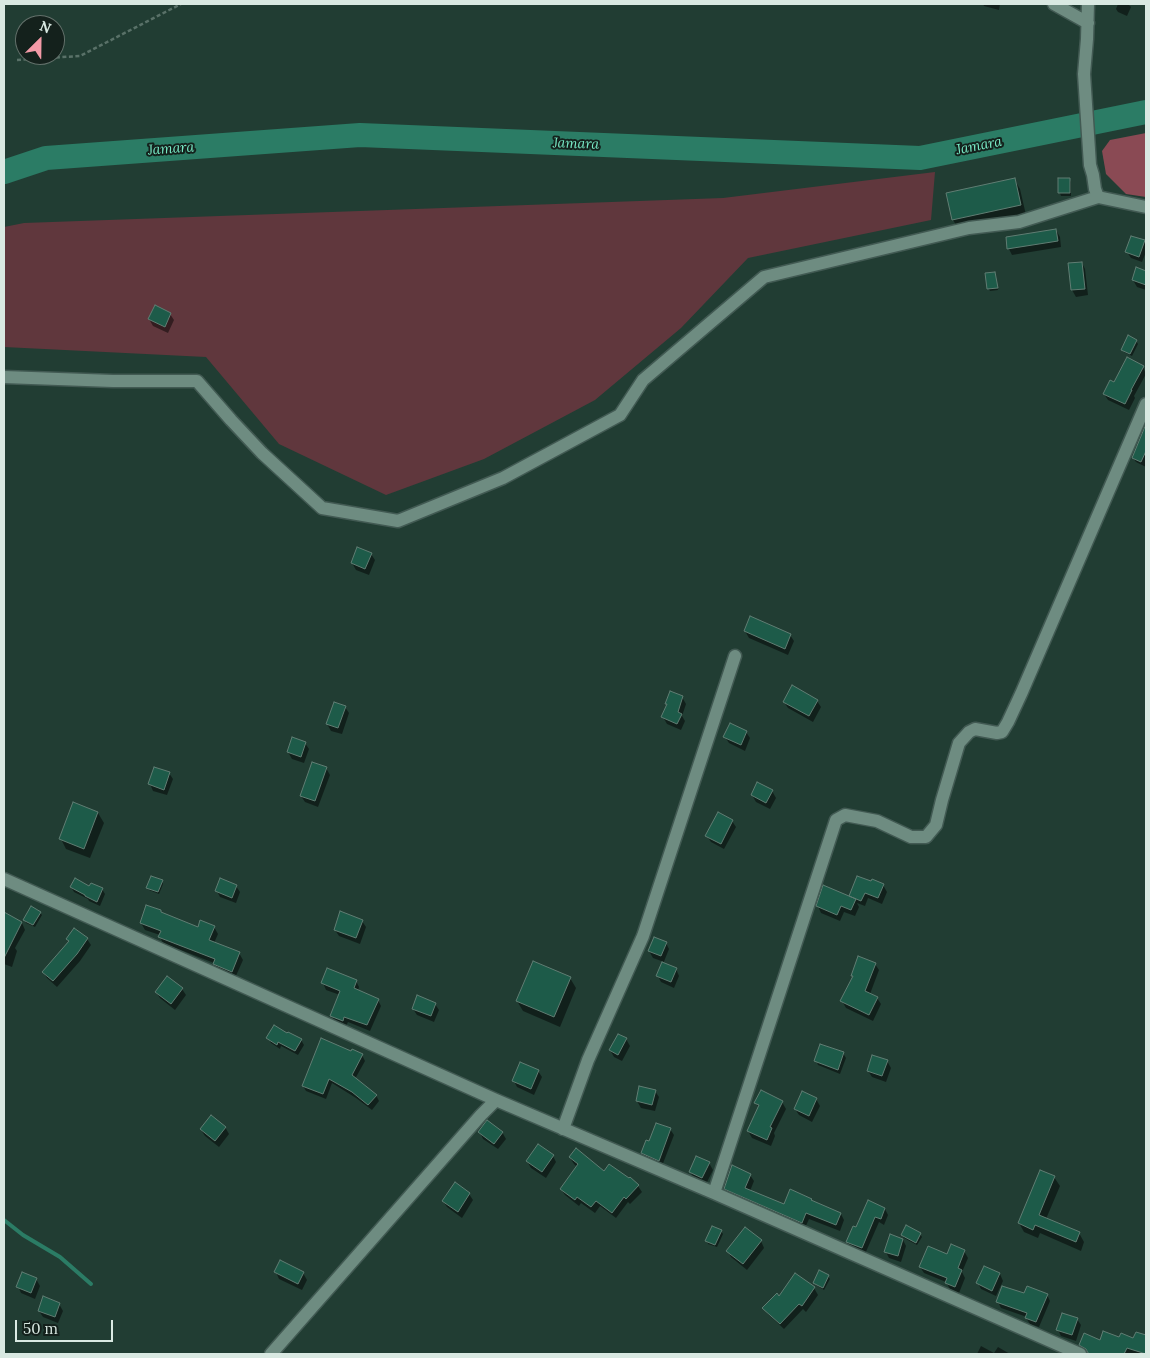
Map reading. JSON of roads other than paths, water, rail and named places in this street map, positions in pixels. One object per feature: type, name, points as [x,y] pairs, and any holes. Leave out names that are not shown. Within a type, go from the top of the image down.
[{"type":"street","points":[[1054,4],[1088,23]]},
{"type":"street","points":[[1088,4],[1084,74],[1090,165],[1098,197]]},
{"type":"street","points":[[4,377],[113,381],[198,381],[231,420],[262,452],[322,508],[398,521],[503,478],[620,415],[643,380],[764,277],[969,228],[1019,222],[1098,197],[1146,207]]},
{"type":"street","points":[[714,1193],[836,820],[845,815],[877,821],[911,837],[926,837],[936,825],[959,744],[969,732],[976,729],[997,734],[1002,732],[1008,722],[1146,404]]},
{"type":"street","points":[[563,1129],[588,1060],[643,936],[735,656]]},
{"type":"street","points":[[4,879],[496,1100],[714,1193],[1080,1354]]},
{"type":"street","points":[[271,1354],[480,1115],[496,1100]]},
{"type":"waterway","name":"Jamara","points":[[4,172],[46,158],[360,135],[920,158],[1146,112]]},
{"type":"waterway","points":[[4,1220],[23,1235],[60,1257],[91,1284]]}]
